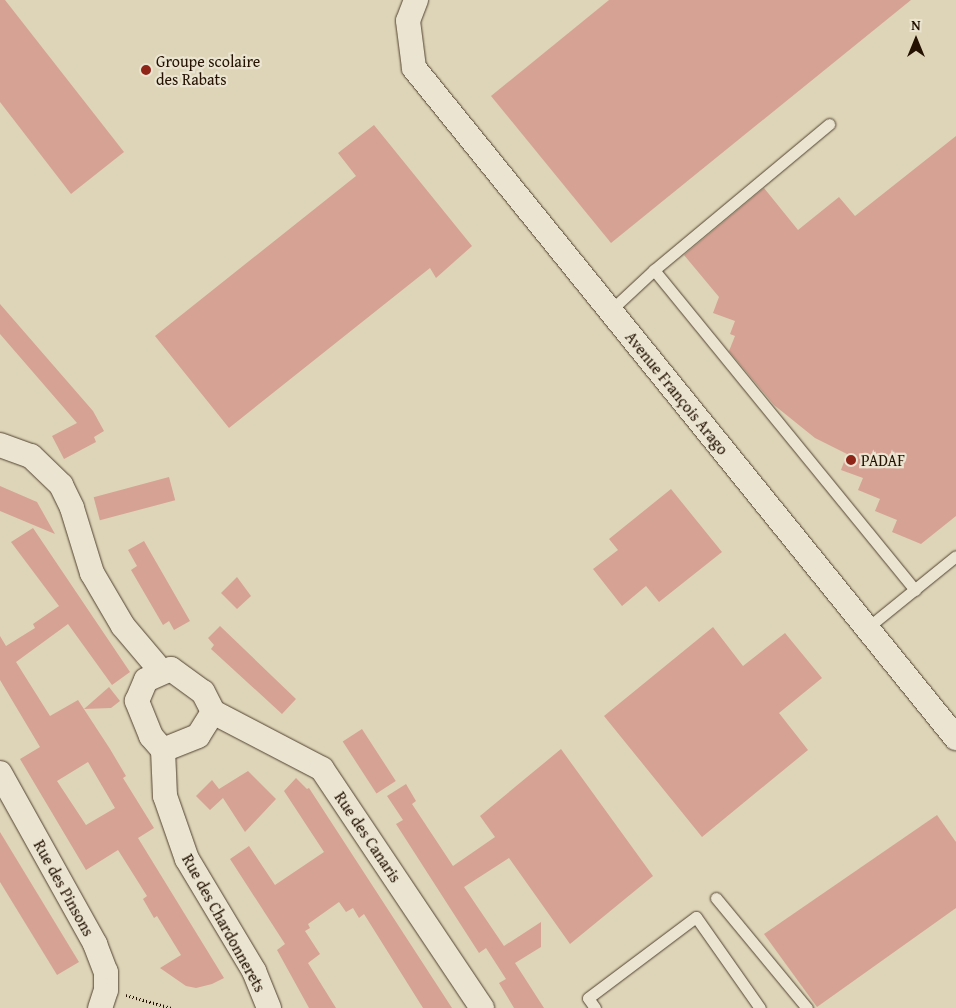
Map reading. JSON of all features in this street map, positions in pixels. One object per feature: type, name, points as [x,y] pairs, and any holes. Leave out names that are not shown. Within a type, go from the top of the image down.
[{"type":"street","name":"Avenue François Arago","points":[[416,0],[408,21],[408,43],[414,68],[956,738]]},
{"type":"street","points":[[0,445],[31,456],[61,485],[72,508],[92,572],[123,626],[161,671]]},
{"type":"street","points":[[170,669],[203,692],[213,712],[198,736],[163,750],[150,736],[137,701],[146,680],[161,671],[170,669]]},
{"type":"street","name":"Rue des Canaris","points":[[213,712],[322,769],[482,1008]]},
{"type":"street","name":"Rue des Chardonnerets","points":[[163,750],[164,796],[187,859],[254,971],[269,1008]]},
{"type":"street","name":"Rue des Pinsons","points":[[0,773],[95,944],[106,972],[103,999]]},
{"type":"lane","points":[[610,310],[654,270],[829,124]]},
{"type":"lane","points":[[654,270],[914,590]]},
{"type":"lane","points":[[867,628],[956,556]]},
{"type":"lane","points":[[716,898],[807,1008]]},
{"type":"lane","points":[[595,1008],[588,998],[696,918],[760,1008]]},
{"type":"path","points":[[103,999],[171,1008]]},
{"type":"building","points":[[0,0],[5,0],[124,152],[71,194],[0,102]]},
{"type":"building","points":[[609,0],[911,0],[611,243],[491,96]]},
{"type":"building","points":[[374,125],[472,246],[436,278],[430,268],[229,428],[155,336],[356,176],[338,153]]},
{"type":"building","points":[[956,136],[956,516],[921,544],[892,532],[897,520],[875,511],[880,499],[858,490],[863,478],[841,470],[847,454],[815,438],[774,405],[729,351],[735,336],[730,334],[735,321],[713,313],[719,297],[684,255],[764,188],[798,230],[839,197],[855,216]]},
{"type":"building","points":[[0,304],[93,411],[104,431],[94,437],[96,442],[64,459],[52,436],[77,423],[0,334]]},
{"type":"building","points":[[169,477],[175,500],[100,520],[94,497]]},
{"type":"building","points":[[0,486],[37,502],[55,534],[0,511]]},
{"type":"building","points":[[671,489],[722,552],[659,602],[646,586],[622,606],[593,569],[618,550],[609,539]]},
{"type":"building","points":[[33,528],[130,672],[112,685],[68,624],[16,662],[50,716],[78,700],[110,749],[126,776],[123,778],[154,828],[138,838],[224,978],[212,984],[196,988],[186,986],[160,968],[181,955],[157,916],[154,918],[143,899],[147,896],[118,850],[86,870],[20,759],[40,747],[0,680],[0,636],[6,646],[35,628],[33,624],[59,606],[11,542]],"holes":[[[88,762],[115,808],[86,825],[57,781]]]},
{"type":"building","points":[[144,541],[190,621],[174,630],[169,621],[163,625],[131,570],[137,566],[128,550]]},
{"type":"building","points":[[237,577],[251,596],[237,609],[221,593]]},
{"type":"building","points":[[220,626],[296,699],[282,714],[211,649],[214,645],[208,638]]},
{"type":"building","points":[[713,627],[743,666],[785,633],[822,678],[779,713],[808,750],[702,837],[604,716]]},
{"type":"building","points":[[109,687],[120,701],[111,708],[84,709]]},
{"type":"building","points":[[362,729],[396,781],[376,794],[343,742]]},
{"type":"building","points":[[561,749],[653,876],[570,944],[509,858],[464,887],[504,946],[541,922],[541,947],[515,963],[544,1008],[514,1008],[499,983],[506,979],[486,948],[479,953],[396,824],[403,820],[387,796],[406,784],[416,801],[412,804],[453,866],[495,837],[480,816]]},
{"type":"building","points":[[248,771],[276,799],[245,832],[223,798],[210,810],[196,796],[212,780],[219,789]]},
{"type":"building","points":[[296,778],[307,789],[309,788],[452,1008],[423,1008],[364,914],[359,918],[353,908],[346,912],[339,902],[308,924],[310,928],[305,931],[320,954],[308,963],[336,1008],[309,1008],[277,950],[285,944],[230,859],[249,846],[275,885],[324,852],[284,791]]},
{"type":"building","points":[[937,815],[956,842],[956,908],[817,1007],[764,934]]},
{"type":"building","points":[[0,832],[79,962],[57,975],[0,882]]},
{"type":"place","name":"Groupe scolaire des Rabats","points":[[146,70]]},
{"type":"place","name":"PADAF","points":[[851,460]]}]
